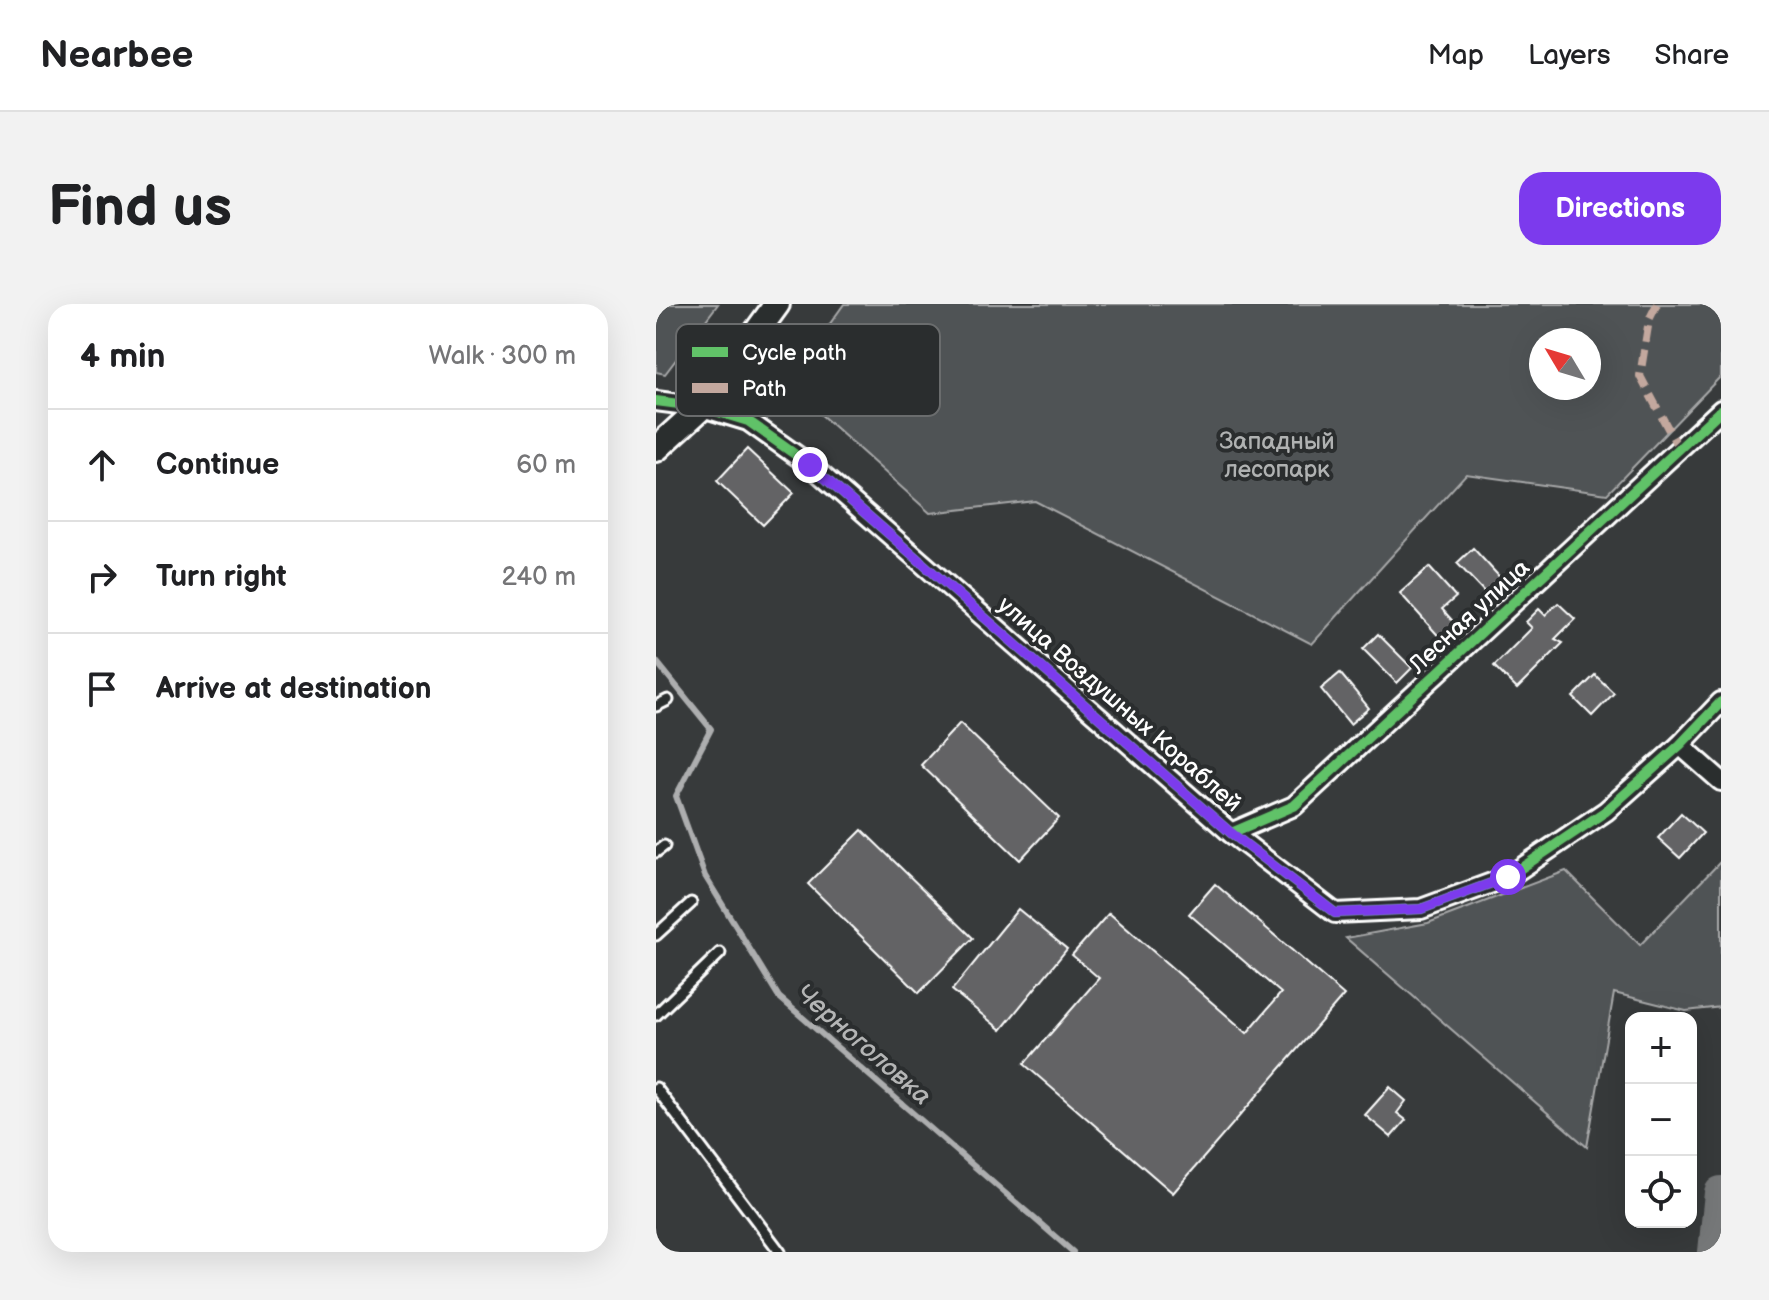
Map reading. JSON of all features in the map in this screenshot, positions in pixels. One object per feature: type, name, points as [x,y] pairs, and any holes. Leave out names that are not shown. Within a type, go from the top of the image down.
[{"type":"street","points":[[762,324],[777,304]]},
{"type":"street","name":"улица Воздушных Кораблей","points":[[656,401],[676,404]]},
{"type":"street","name":"Лесная улица","points":[[1231,833],[1294,806],[1721,410]]},
{"type":"street","points":[[656,449],[692,416]]},
{"type":"street","name":"улица Воздушных Кораблей","points":[[732,416],[748,421],[810,465],[1231,833],[1335,913],[1421,909],[1508,877],[1606,811],[1680,745],[1721,702]]},
{"type":"street","points":[[1680,745],[1721,781]]},
{"type":"lane","points":[[656,706],[668,700]]},
{"type":"lane","points":[[656,935],[691,903]]},
{"type":"lane","points":[[656,1015],[720,953]]},
{"type":"lane","points":[[656,1088],[780,1252]]},
{"type":"green space","points":[[656,304],[718,304],[703,324],[676,324],[676,359],[665,374],[656,372]]},
{"type":"green space","name":"Западный лесопарк","points":[[844,304],[1721,304],[1721,376],[1607,494],[1466,474],[1312,644],[1035,501],[930,513],[822,416],[940,416],[940,324],[830,324]]},
{"type":"green space","points":[[1721,861],[1721,1007],[1686,1011],[1614,993],[1587,1147],[1346,938],[1428,923],[1566,871],[1640,945]]},
{"type":"building","points":[[747,449],[794,493],[763,525],[717,481]]},
{"type":"building","points":[[1473,548],[1506,584],[1490,598],[1457,563]]},
{"type":"building","points":[[1429,567],[1456,597],[1442,609],[1458,627],[1443,641],[1400,593]]},
{"type":"building","points":[[1558,603],[1575,619],[1555,639],[1563,643],[1517,689],[1494,666],[1532,628],[1526,622],[1539,609],[1545,615]]},
{"type":"building","points":[[1378,634],[1412,668],[1397,683],[1363,649]]},
{"type":"building","points":[[1340,673],[1369,708],[1350,724],[1321,689]]},
{"type":"building","points":[[1595,675],[1614,693],[1592,716],[1573,697]]},
{"type":"building","points":[[960,723],[1059,818],[1020,860],[921,765]]},
{"type":"building","points":[[1681,813],[1703,833],[1680,858],[1658,838]]},
{"type":"building","points":[[862,830],[973,938],[919,993],[808,884]]},
{"type":"building","points":[[1215,884],[1344,995],[1173,1193],[1024,1064],[1099,978],[1072,955],[1109,913],[1247,1033],[1281,993],[1189,914]]},
{"type":"building","points":[[1018,909],[1067,949],[1001,1030],[952,990]]},
{"type":"building","points":[[1390,1087],[1406,1101],[1397,1113],[1406,1120],[1391,1137],[1365,1115]]},
{"type":"waterway","name":"Черноголовка","points":[[656,661],[711,729],[676,796],[705,876],[779,997],[1073,1252]]},
{"type":"waterway","points":[[1715,1252],[1721,1193]]},
{"type":"marked path","points":[[1657,304],[1649,320],[1640,376],[1679,449]]},
{"type":"cycle path","points":[[656,401],[676,404]]},
{"type":"cycle path","points":[[1231,833],[1294,806],[1721,410]]},
{"type":"cycle path","points":[[732,416],[748,421],[810,465],[1231,833],[1335,913],[1421,909],[1508,877],[1606,811],[1680,745],[1721,702]]},
{"type":"route","points":[[810,465],[1231,833],[1335,913],[1421,909],[1508,877]]}]
